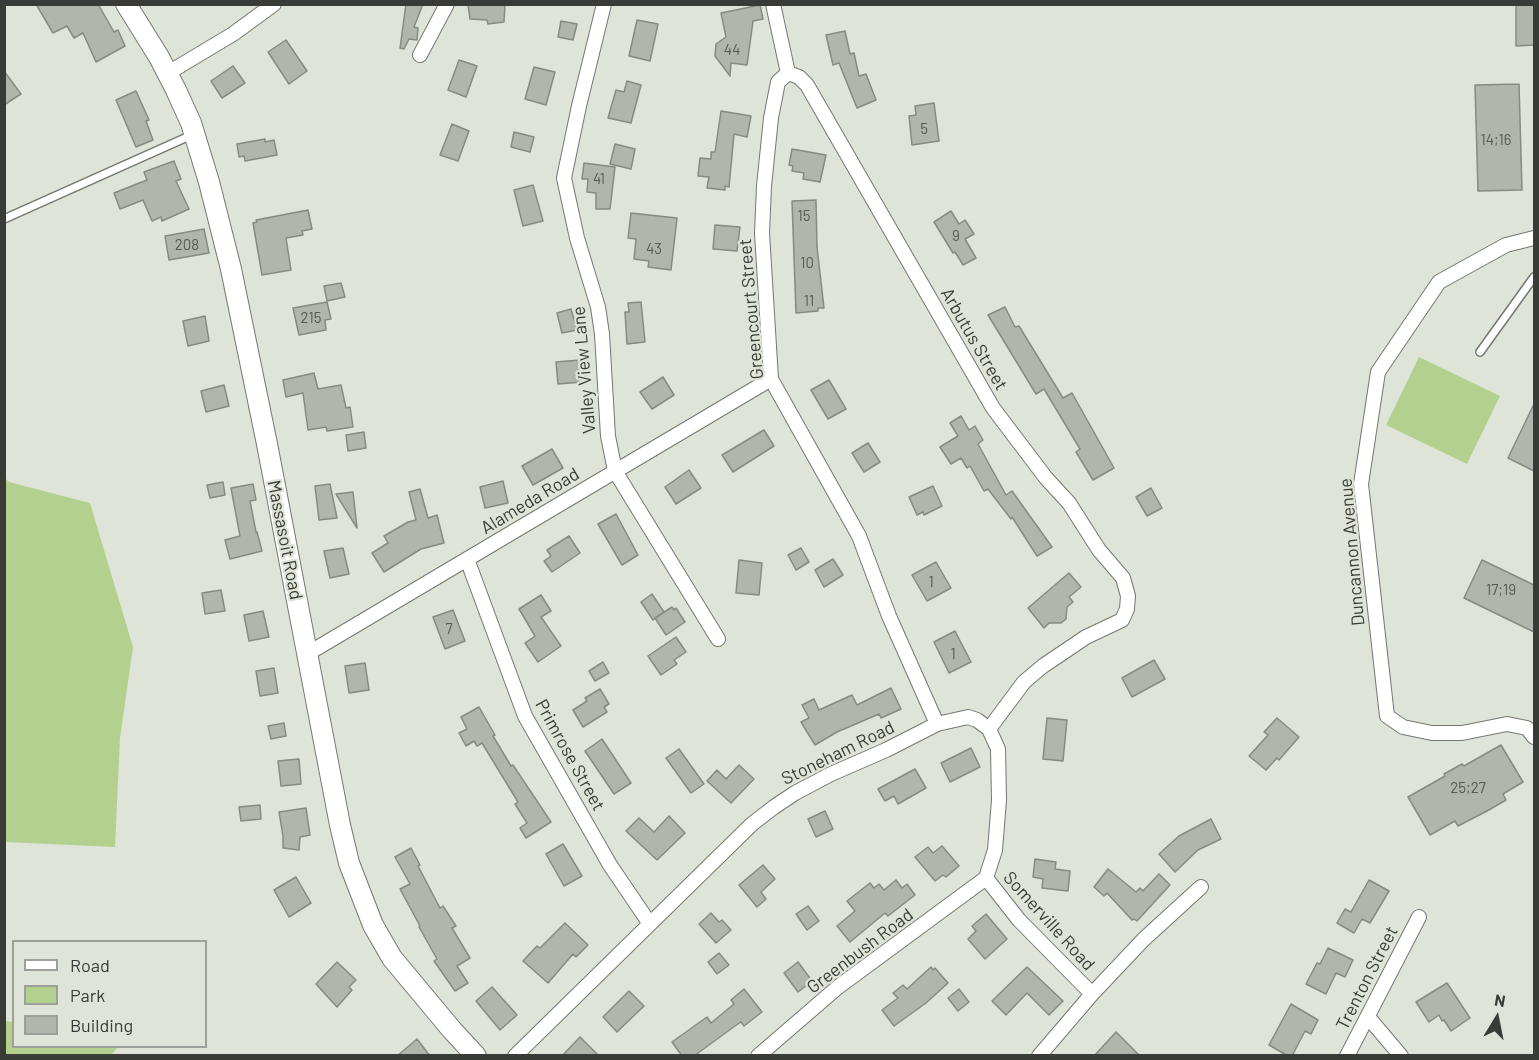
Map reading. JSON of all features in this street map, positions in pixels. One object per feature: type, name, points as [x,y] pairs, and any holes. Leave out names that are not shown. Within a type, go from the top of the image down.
[{"type":"main road","name":"Massasoit Road","points":[[126,4],[168,74],[194,134],[209,182],[231,269],[271,460],[349,863],[373,925],[392,958],[476,1056]]},
{"type":"street","points":[[420,55],[447,4]]},
{"type":"street","name":"Valley View Lane","points":[[604,4],[564,178],[577,238],[598,307],[602,334],[608,436],[615,471],[718,639]]},
{"type":"street","points":[[773,4],[788,74]]},
{"type":"street","points":[[168,74],[226,39],[271,6]]},
{"type":"street","name":"Greencourt Street","points":[[788,74],[778,82],[771,118],[764,186],[762,233],[771,379],[859,536],[889,616],[938,724]]},
{"type":"street","name":"Arbutus Street","points":[[788,74],[799,77],[807,85],[993,408],[1046,478],[1069,503],[1099,550],[1123,578],[1128,596],[1128,609],[1122,620],[1086,637],[1043,666],[1024,682],[989,729]]},
{"type":"street","name":"Duncannon Avenue","points":[[1534,238],[1506,245],[1439,282],[1378,372],[1361,484],[1387,716],[1403,727],[1432,733],[1462,734],[1507,724],[1527,728],[1534,737]]},
{"type":"street","name":"Alameda Road","points":[[307,654],[771,379]]},
{"type":"street","name":"Primrose Street","points":[[467,559],[525,716],[610,865],[650,924]]},
{"type":"street","name":"Stoneham Road","points":[[515,1056],[752,824],[774,807],[831,774],[938,724],[968,717],[989,729]]},
{"type":"street","name":"Somerville Road","points":[[989,729],[998,749],[999,808],[995,850],[986,879],[1019,920],[1092,994]]},
{"type":"street","name":"Greenbush Road","points":[[758,1056],[838,987],[986,879]]},
{"type":"street","points":[[1039,1056],[1092,994],[1144,939],[1201,887]]},
{"type":"street","name":"Trenton Street","points":[[1347,1056],[1419,917]]},
{"type":"street","points":[[1368,1017],[1401,1056]]},
{"type":"lane","points":[[4,219],[194,134]]},
{"type":"lane","points":[[1480,352],[1534,277]]},
{"type":"green space","points":[[1419,357],[1500,396],[1467,464],[1386,425]]},
{"type":"green space","points":[[4,477],[9,482],[90,503],[133,647],[120,738],[115,847],[5,842]]},
{"type":"green space","points":[[5,1021],[12,1022],[12,1048],[117,1048],[111,1055],[5,1055]]},
{"type":"building","points":[[36,4],[98,4],[114,32],[118,30],[125,46],[96,62],[83,33],[74,38],[67,26],[53,33]]},
{"type":"building","points":[[406,4],[423,4],[414,27],[418,28],[417,40],[409,39],[404,49],[400,48]]},
{"type":"building","points":[[505,4],[504,22],[488,24],[487,20],[470,19],[468,5]]},
{"type":"building","points":[[1516,4],[1534,4],[1534,45],[1516,46]]},
{"type":"building","points":[[760,5],[763,19],[753,21],[747,65],[731,63],[730,76],[715,56],[716,44],[726,37],[721,13]]},
{"type":"building","points":[[637,20],[658,24],[650,61],[629,56]]},
{"type":"building","points":[[561,21],[577,24],[573,40],[558,37]]},
{"type":"building","points":[[845,31],[850,54],[854,53],[859,76],[866,74],[876,100],[857,108],[839,63],[833,65],[826,35]]},
{"type":"building","points":[[286,40],[307,71],[289,84],[268,52]]},
{"type":"building","points":[[459,60],[477,66],[466,97],[448,90]]},
{"type":"building","points":[[233,66],[245,83],[222,98],[211,81]]},
{"type":"building","points":[[534,67],[555,72],[546,105],[525,99]]},
{"type":"building","points":[[4,71],[21,94],[4,105]]},
{"type":"building","points":[[627,81],[641,85],[631,123],[608,118],[616,90],[624,92]]},
{"type":"building","points":[[1519,84],[1522,190],[1478,191],[1475,85]]},
{"type":"building","points":[[136,91],[149,120],[146,121],[153,140],[136,147],[116,100]]},
{"type":"building","points":[[934,103],[939,141],[912,145],[909,116],[916,115],[915,106]]},
{"type":"building","points":[[721,111],[751,116],[747,137],[734,134],[729,187],[725,186],[725,190],[707,188],[709,177],[698,176],[700,158],[711,159],[711,152],[715,152]]},
{"type":"building","points":[[452,124],[469,131],[458,161],[440,155]]},
{"type":"building","points":[[514,132],[534,137],[530,152],[511,147]]},
{"type":"building","points":[[265,139],[265,142],[274,140],[277,155],[245,161],[244,156],[239,157],[237,144]]},
{"type":"building","points":[[615,144],[635,149],[631,169],[610,164]]},
{"type":"building","points":[[792,149],[826,155],[820,182],[803,179],[804,173],[792,171],[793,166],[789,165]]},
{"type":"building","points":[[174,161],[181,179],[176,181],[189,209],[162,221],[161,217],[152,221],[143,200],[120,209],[114,193],[147,180],[144,172]]},
{"type":"building","points":[[584,163],[615,167],[610,209],[596,209],[596,193],[587,192],[588,179],[582,179]]},
{"type":"building","points":[[533,185],[543,221],[523,226],[514,190]]},
{"type":"building","points":[[816,200],[817,247],[824,308],[818,308],[818,311],[796,313],[792,201]]},
{"type":"building","points":[[308,210],[312,229],[302,231],[303,235],[286,238],[291,270],[262,275],[253,223],[257,222],[256,220]]},
{"type":"building","points":[[951,211],[959,224],[965,220],[974,234],[965,239],[976,258],[963,265],[934,222]]},
{"type":"building","points":[[631,213],[677,218],[671,270],[648,267],[649,261],[634,259],[636,239],[628,238]]},
{"type":"building","points":[[715,225],[740,227],[737,251],[713,249]]},
{"type":"building","points":[[204,229],[209,253],[169,260],[165,236]]},
{"type":"building","points":[[341,283],[345,297],[327,301],[324,286]]},
{"type":"building","points":[[327,302],[331,319],[325,320],[326,330],[299,335],[293,308]]},
{"type":"building","points":[[641,302],[645,342],[627,344],[625,312],[629,312],[628,303]]},
{"type":"building","points":[[1005,307],[1015,327],[1019,326],[1063,398],[1072,393],[1114,468],[1093,480],[1076,452],[1080,449],[1044,389],[1036,394],[988,315]]},
{"type":"building","points":[[571,309],[577,330],[562,333],[557,313]]},
{"type":"building","points":[[205,316],[209,341],[188,346],[183,321]]},
{"type":"building","points":[[580,360],[580,363],[584,363],[586,377],[582,378],[583,382],[558,384],[556,362]]},
{"type":"building","points":[[314,373],[318,389],[341,385],[346,408],[350,407],[353,427],[327,431],[326,427],[308,430],[303,393],[286,397],[283,380]]},
{"type":"building","points":[[663,377],[674,395],[652,409],[640,392]]},
{"type":"building","points":[[829,380],[846,409],[828,419],[811,390]]},
{"type":"building","points":[[224,385],[229,406],[206,412],[201,391]]},
{"type":"building","points":[[1534,404],[1534,471],[1508,458]]},
{"type":"building","points":[[961,416],[969,430],[975,426],[983,440],[978,444],[1006,495],[1012,491],[1052,547],[1037,556],[1012,517],[1011,519],[988,489],[984,491],[970,466],[967,468],[961,458],[951,464],[940,447],[958,436],[950,423]]},
{"type":"building","points":[[764,430],[774,446],[733,472],[722,455]]},
{"type":"building","points":[[364,432],[366,448],[348,451],[346,435]]},
{"type":"building","points":[[868,443],[880,462],[864,472],[852,453]]},
{"type":"building","points":[[552,449],[563,468],[533,485],[522,466]]},
{"type":"building","points":[[689,470],[701,488],[676,504],[665,487]]},
{"type":"building","points":[[503,481],[508,503],[485,508],[480,487]]},
{"type":"building","points":[[223,482],[225,495],[210,498],[207,485]]},
{"type":"building","points":[[253,484],[256,500],[250,501],[262,551],[230,559],[225,540],[240,536],[231,488]]},
{"type":"building","points":[[330,484],[337,518],[319,520],[315,486]]},
{"type":"building","points":[[933,486],[942,506],[924,515],[923,512],[917,515],[909,497]]},
{"type":"building","points":[[1151,488],[1162,508],[1147,516],[1136,497]]},
{"type":"building","points":[[420,489],[428,518],[437,515],[444,543],[421,549],[384,572],[372,553],[388,543],[384,536],[416,520],[409,492]]},
{"type":"building","points":[[353,492],[357,528],[336,494]]},
{"type":"building","points":[[616,514],[638,555],[622,565],[598,524]]},
{"type":"building","points":[[569,536],[580,553],[552,572],[544,561],[551,556],[547,550]]},
{"type":"building","points":[[343,548],[349,574],[330,578],[324,551]]},
{"type":"building","points":[[801,548],[809,562],[796,570],[788,555]]},
{"type":"building","points":[[833,559],[843,575],[824,587],[815,570]]},
{"type":"building","points":[[739,560],[762,563],[759,595],[736,593]]},
{"type":"building","points":[[1482,560],[1534,585],[1534,632],[1464,598]]},
{"type":"building","points":[[936,562],[951,588],[927,601],[912,575]]},
{"type":"building","points":[[1069,573],[1081,587],[1069,597],[1073,602],[1067,607],[1066,619],[1061,623],[1049,623],[1044,628],[1028,608]]},
{"type":"building","points":[[221,590],[225,611],[205,614],[202,593]]},
{"type":"building","points":[[652,594],[664,612],[653,620],[641,602]]},
{"type":"building","points":[[541,595],[551,611],[541,617],[561,646],[538,662],[525,643],[535,636],[519,609]]},
{"type":"building","points":[[672,607],[674,610],[676,608],[685,622],[666,635],[655,618]]},
{"type":"building","points":[[453,610],[465,641],[445,649],[433,617]]},
{"type":"building","points":[[263,611],[269,637],[249,641],[244,615]]},
{"type":"building","points":[[955,631],[971,662],[949,673],[934,642]]},
{"type":"building","points":[[676,637],[686,652],[674,660],[677,664],[661,675],[648,656]]},
{"type":"building","points":[[1154,660],[1165,679],[1132,697],[1122,678]]},
{"type":"building","points":[[603,662],[609,673],[595,681],[589,671]]},
{"type":"building","points":[[365,663],[369,690],[349,693],[345,666]]},
{"type":"building","points":[[274,668],[278,693],[260,696],[256,671]]},
{"type":"building","points":[[891,688],[901,709],[881,718],[879,714],[837,732],[815,745],[801,722],[809,718],[802,705],[814,699],[819,710],[852,695],[857,705]]},
{"type":"building","points":[[600,689],[609,704],[604,707],[607,712],[583,727],[573,710],[587,701],[585,698]]},
{"type":"building","points":[[479,707],[511,766],[513,765],[551,822],[526,838],[520,828],[527,823],[515,804],[518,802],[482,743],[477,746],[474,741],[466,746],[459,733],[467,729],[461,717]]},
{"type":"building","points":[[1047,718],[1067,720],[1063,761],[1043,759]]},
{"type":"building","points":[[1277,718],[1299,737],[1279,760],[1277,758],[1266,770],[1249,756],[1268,735],[1264,732]]},
{"type":"building","points":[[284,723],[286,736],[271,739],[268,726]]},
{"type":"building","points":[[602,739],[631,783],[614,794],[585,751]]},
{"type":"building","points":[[1501,745],[1523,782],[1503,794],[1506,800],[1487,811],[1458,826],[1455,821],[1430,835],[1408,797],[1445,776],[1444,774],[1462,764],[1464,766]]},
{"type":"building","points":[[971,748],[980,767],[950,782],[941,763]]},
{"type":"building","points":[[679,749],[704,784],[691,793],[666,758]]},
{"type":"building","points":[[299,759],[301,784],[281,786],[278,761]]},
{"type":"building","points":[[739,765],[754,779],[731,803],[707,781],[717,770],[726,779]]},
{"type":"building","points":[[915,769],[926,788],[898,804],[894,796],[885,801],[878,789]]},
{"type":"building","points":[[260,805],[261,819],[241,821],[239,807]]},
{"type":"building","points":[[306,808],[310,835],[300,837],[299,850],[283,848],[279,812]]},
{"type":"building","points":[[825,811],[833,829],[816,837],[808,819]]},
{"type":"building","points":[[669,816],[685,833],[657,860],[626,831],[639,818],[654,832]]},
{"type":"building","points":[[1211,819],[1221,839],[1198,850],[1175,872],[1159,854],[1179,836]]},
{"type":"building","points":[[563,844],[582,876],[564,886],[546,854]]},
{"type":"building","points":[[942,846],[959,866],[946,877],[943,875],[935,881],[915,857],[928,847],[933,853]]},
{"type":"building","points":[[411,848],[440,908],[443,906],[456,926],[452,928],[470,958],[457,966],[468,983],[455,991],[434,961],[437,959],[400,889],[410,884],[395,857]]},
{"type":"building","points":[[1035,859],[1056,862],[1055,869],[1070,871],[1068,891],[1042,888],[1043,879],[1033,877]]},
{"type":"building","points":[[763,865],[775,879],[761,892],[766,899],[757,907],[739,885]]},
{"type":"building","points":[[1108,869],[1136,892],[1140,888],[1143,891],[1159,874],[1170,885],[1137,921],[1132,920],[1107,893],[1104,896],[1094,887]]},
{"type":"building","points":[[296,877],[311,903],[289,917],[274,890]]},
{"type":"building","points":[[896,880],[902,888],[907,884],[915,895],[888,916],[885,913],[850,942],[837,926],[855,911],[847,901],[870,883],[874,888],[879,884],[884,890]]},
{"type":"building","points":[[1369,880],[1389,891],[1370,923],[1362,919],[1354,933],[1337,923],[1345,909],[1351,912]]},
{"type":"building","points":[[808,906],[819,921],[807,930],[796,914]]},
{"type":"building","points":[[711,913],[731,930],[716,943],[699,924]]},
{"type":"building","points":[[986,914],[1007,939],[985,959],[968,939],[976,931],[972,926]]},
{"type":"building","points":[[565,923],[588,945],[576,957],[573,954],[548,983],[523,961]]},
{"type":"building","points":[[1328,948],[1353,960],[1345,977],[1336,973],[1326,994],[1306,984]]},
{"type":"building","points":[[719,953],[729,965],[717,974],[708,962]]},
{"type":"building","points":[[337,962],[356,980],[349,987],[352,990],[337,1007],[316,984]]},
{"type":"building","points":[[798,962],[812,981],[798,992],[784,973]]},
{"type":"building","points":[[931,967],[933,970],[935,968],[948,983],[926,1003],[894,1026],[882,1010],[898,998],[893,993],[903,985],[907,989]]},
{"type":"building","points":[[1027,967],[1063,1001],[1049,1015],[1027,993],[1006,1015],[992,1001]]},
{"type":"building","points":[[1447,983],[1470,1018],[1451,1031],[1439,1015],[1429,1022],[1416,1002]]},
{"type":"building","points":[[492,987],[517,1015],[500,1030],[476,1001]]},
{"type":"building","points":[[744,989],[762,1012],[744,1026],[741,1022],[694,1056],[682,1056],[672,1042],[707,1017],[711,1023],[734,1004],[731,1000]]},
{"type":"building","points":[[959,989],[969,1002],[958,1011],[948,998]]},
{"type":"building","points":[[629,991],[644,1006],[617,1032],[603,1017]]},
{"type":"building","points":[[1291,1004],[1318,1020],[1311,1034],[1305,1031],[1292,1056],[1288,1056],[1269,1045]]},
{"type":"building","points":[[1116,1032],[1140,1056],[1094,1056]]},
{"type":"building","points":[[580,1037],[599,1056],[562,1056]]},
{"type":"building","points":[[417,1039],[430,1056],[397,1056]]}]
